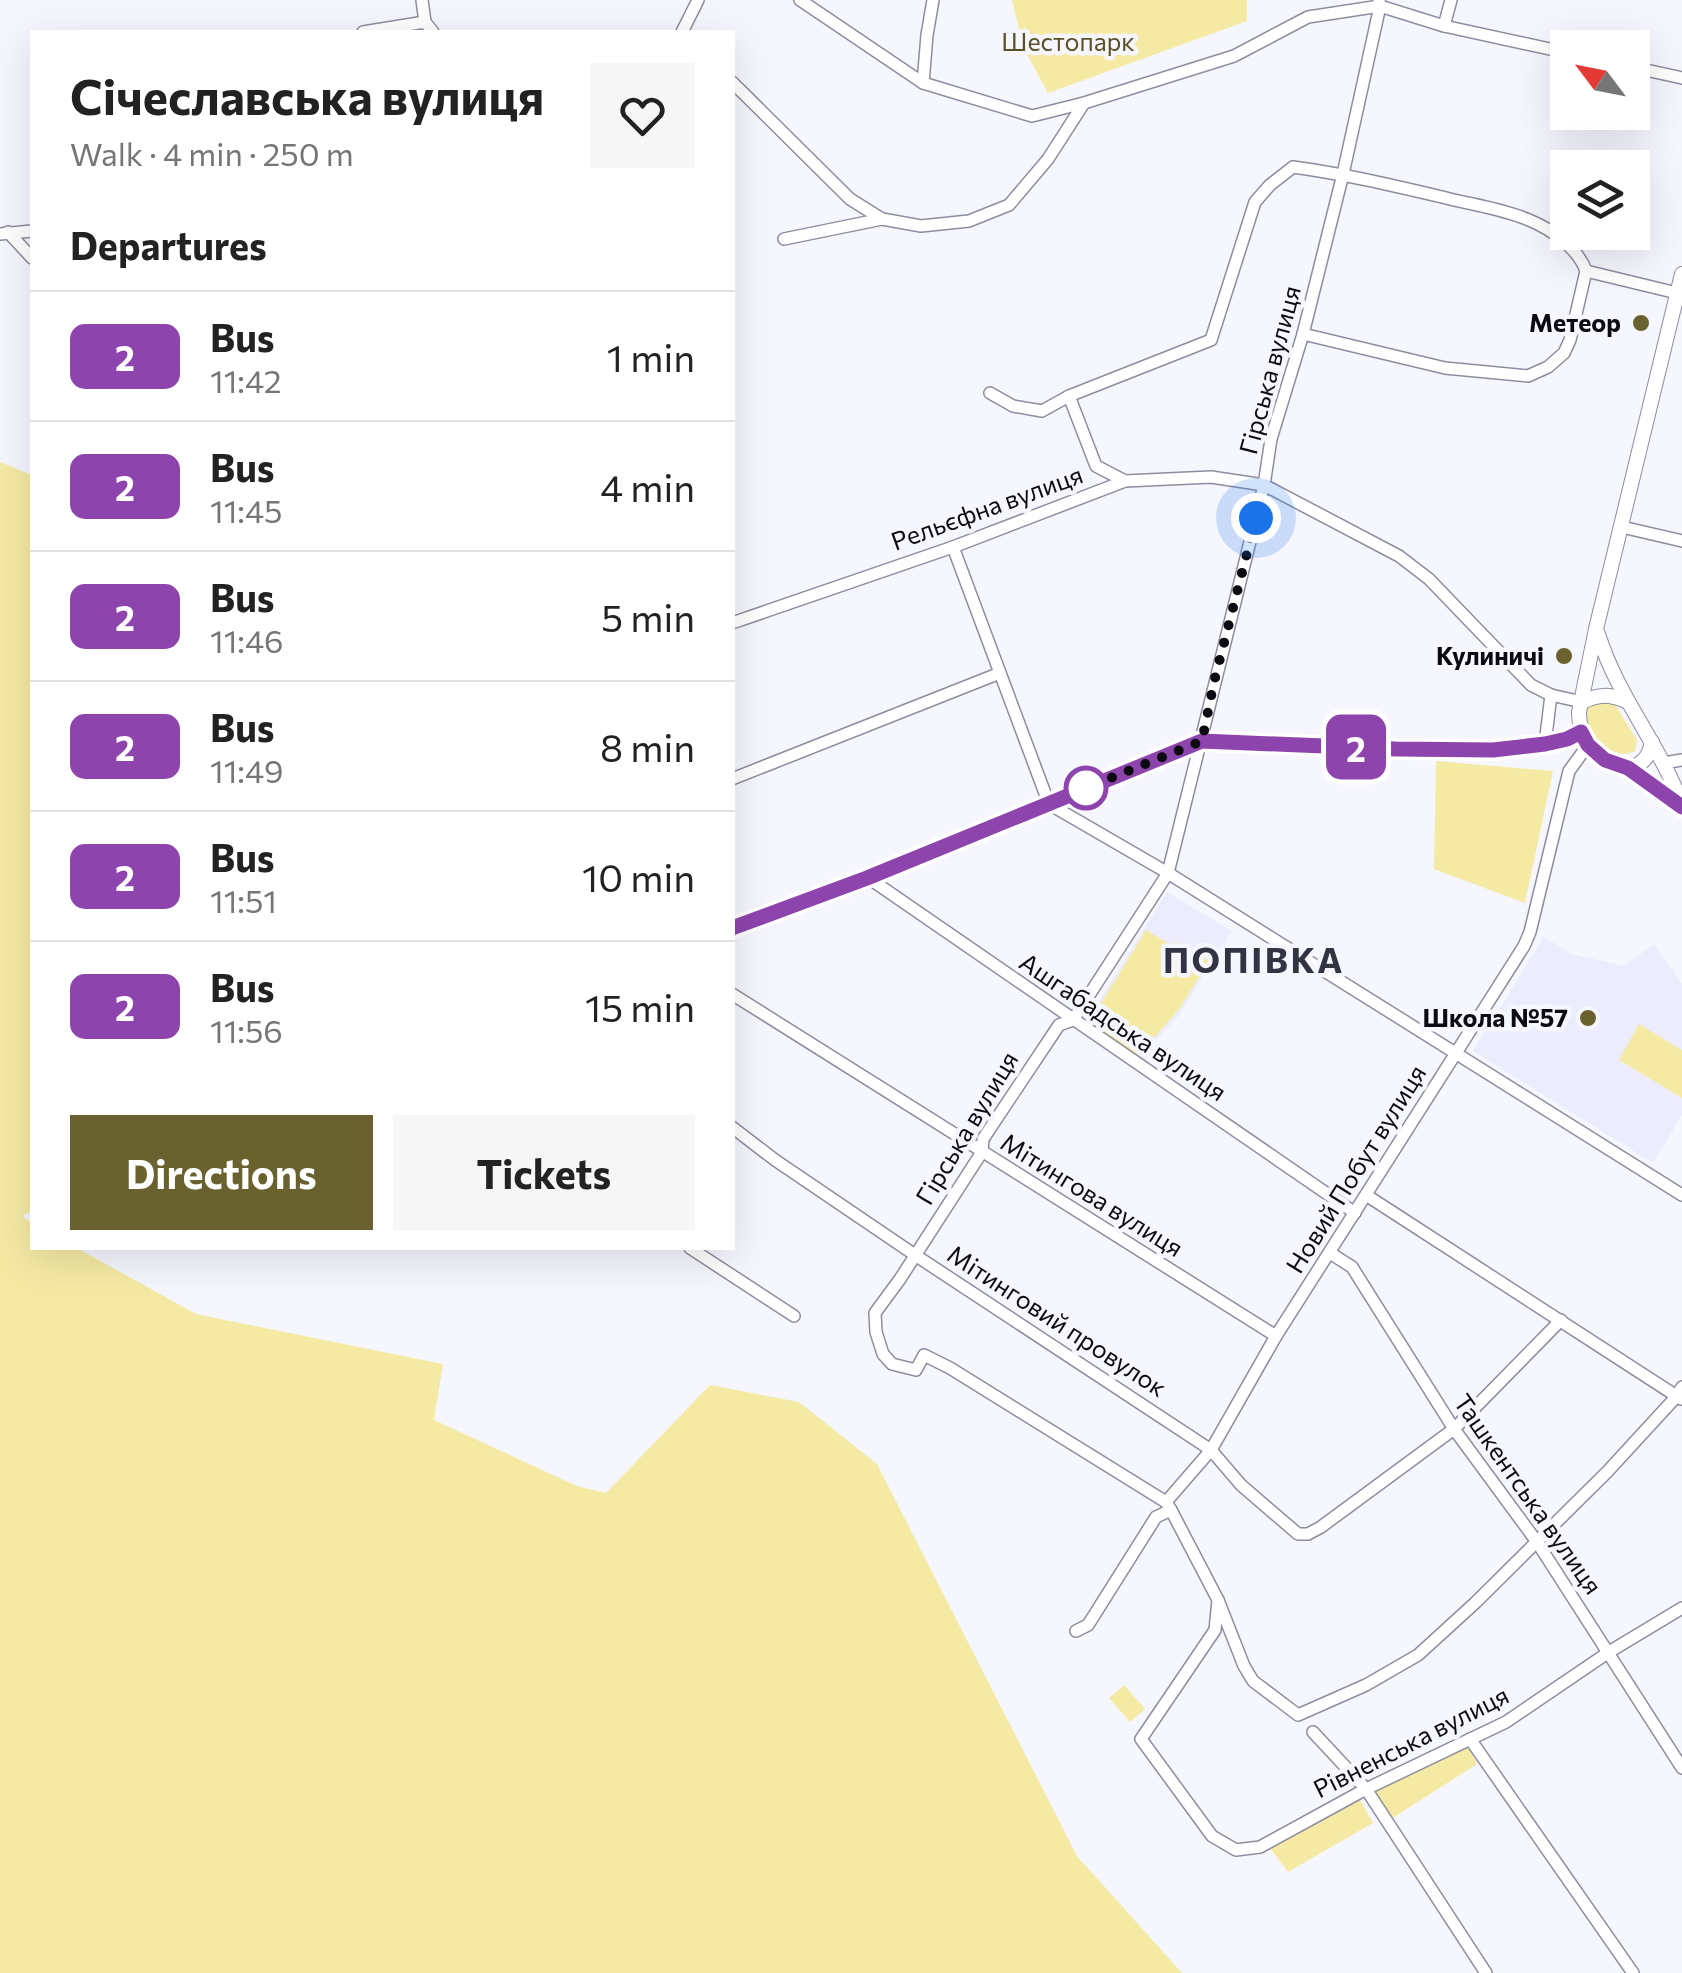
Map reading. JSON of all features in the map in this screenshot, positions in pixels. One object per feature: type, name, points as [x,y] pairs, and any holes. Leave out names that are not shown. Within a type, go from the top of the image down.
[{"type":"main road","name":"Новий Побут вулиця","points":[[1584,739],[1578,712],[1682,274]]},
{"type":"main road","points":[[1596,629],[1608,665],[1664,763],[1682,806]]},
{"type":"main road","points":[[1582,702],[1596,696],[1626,701]]},
{"type":"main road","points":[[1584,739],[1605,760],[1628,768],[1682,806]]},
{"type":"main road","points":[[1628,768],[1648,756],[1652,742]]},
{"type":"street","points":[[389,30],[429,27],[422,0]]},
{"type":"street","points":[[683,30],[698,0]]},
{"type":"street","points":[[800,0],[923,83],[1032,116],[1234,56],[1308,16],[1379,3],[1444,26],[1550,49]]},
{"type":"street","points":[[923,83],[932,0]]},
{"type":"street","points":[[1444,26],[1451,0]]},
{"type":"street","name":"Гірська вулиця","points":[[1168,1506],[950,1368],[924,1356],[916,1370],[892,1364],[883,1354],[876,1332],[876,1313],[982,1152],[983,1139],[1058,1024],[1073,1020],[1168,873],[1264,485],[1271,438],[1303,334],[1343,174],[1379,3]]},
{"type":"street","points":[[1650,72],[1682,78]]},
{"type":"street","points":[[735,85],[850,198],[882,218],[921,226],[969,221],[1010,205],[1048,159],[1084,103]]},
{"type":"street","points":[[990,394],[1013,406],[1042,410],[1210,340],[1255,202],[1293,167],[1343,174],[1531,221],[1559,237],[1583,261],[1586,271],[1564,353],[1548,367],[1528,376],[1445,368],[1303,334]]},
{"type":"street","points":[[784,239],[882,218]]},
{"type":"street","points":[[4,233],[30,232]]},
{"type":"street","points":[[4,233],[30,256]]},
{"type":"street","points":[[1586,271],[1677,292]]},
{"type":"street","points":[[1070,396],[1096,466],[1125,481]]},
{"type":"street","name":"Рельєфна вулиця","points":[[735,622],[953,547],[1125,481],[1211,477],[1264,485],[1400,556],[1429,580],[1531,685],[1551,695]]},
{"type":"street","points":[[1622,528],[1682,541]]},
{"type":"street","points":[[953,547],[1049,804],[1168,873],[1682,1196]]},
{"type":"street","points":[[735,779],[1000,673]]},
{"type":"street","points":[[1545,744],[1551,695],[1582,702]]},
{"type":"street","points":[[735,927],[867,878],[1202,741],[1493,750],[1584,739]]},
{"type":"street","name":"Новий Побут вулиця","points":[[1076,1631],[1088,1625],[1156,1517],[1211,1450],[1276,1336],[1524,946],[1569,771],[1584,739]]},
{"type":"street","points":[[1664,763],[1682,760]]},
{"type":"street","name":"Ашгабадська вулиця","points":[[867,878],[1355,1213]]},
{"type":"street","name":"Мітингова вулиця","points":[[735,996],[1276,1336]]},
{"type":"street","name":"Мітинговий провулок","points":[[735,1129],[915,1255],[1211,1450],[1241,1484],[1298,1534],[1308,1534],[1320,1527],[1454,1429]]},
{"type":"street","points":[[1168,1506],[1218,1600],[1244,1666],[1254,1681],[1298,1715],[1366,1685],[1418,1655],[1608,1472],[1680,1394],[1366,1195]]},
{"type":"street","points":[[693,1250],[794,1316]]},
{"type":"street","name":"Ташкентська вулиця","points":[[1330,1253],[1352,1267],[1454,1429],[1537,1542],[1682,1768]]},
{"type":"street","points":[[1454,1429],[1562,1320]]},
{"type":"street","name":"Рівненська вулиця","points":[[1218,1600],[1215,1630],[1140,1739],[1212,1836],[1236,1850],[1260,1847],[1366,1789],[1506,1722],[1682,1608]]},
{"type":"street","points":[[1313,1732],[1366,1789],[1486,1973]]},
{"type":"street","points":[[1470,1739],[1633,1973]]},
{"type":"shaded area","points":[[1167,892],[1232,931],[1142,1066],[1086,1022]]},
{"type":"shaded area","name":"Школа №57","points":[[1544,937],[1572,954],[1624,966],[1654,944],[1682,984],[1682,1115],[1653,1163],[1473,1051]]},
{"type":"green space","name":"Шестопарк","points":[[1012,0],[1247,0],[1247,21],[1048,93],[1024,49]]},
{"type":"green space","points":[[0,462],[30,474],[30,1212],[22,1216],[30,1222],[30,1250],[81,1250],[196,1314],[443,1364],[434,1420],[577,1486],[606,1493],[710,1385],[799,1402],[877,1464],[1077,1856],[1182,1973],[0,1973]]},
{"type":"green space","points":[[1609,702],[1616,706],[1637,740],[1635,751],[1613,752],[1588,730],[1586,712],[1593,704]]},
{"type":"green space","points":[[1436,761],[1553,771],[1525,903],[1434,869]]},
{"type":"green space","points":[[1146,930],[1209,961],[1180,1008],[1155,1037],[1149,1035],[1138,1055],[1093,1028],[1090,1021]]},
{"type":"green space","points":[[1639,1024],[1682,1050],[1682,1098],[1619,1060]]},
{"type":"green space","points":[[1124,1685],[1145,1709],[1130,1722],[1109,1698]]},
{"type":"green space","points":[[1467,1745],[1477,1764],[1391,1819],[1373,1791]]},
{"type":"green space","points":[[1360,1800],[1373,1823],[1288,1872],[1270,1848]]},
{"type":"bus line","name":"2","points":[[735,927],[867,878],[1202,741],[1493,750],[1545,744],[1581,732],[1585,742],[1605,760],[1628,768],[1682,807]]},
{"type":"place","name":"Метеор","points":[[1641,323]]},
{"type":"place","name":"Кулиничі","points":[[1564,656]]},
{"type":"place","name":"Школа №57","points":[[1588,1018]]},
{"type":"district","name":"ПОПІВКА","points":[[1254,961]]},
{"type":"route","points":[[1086,788],[1074,793],[1202,741],[1256,518]]}]
